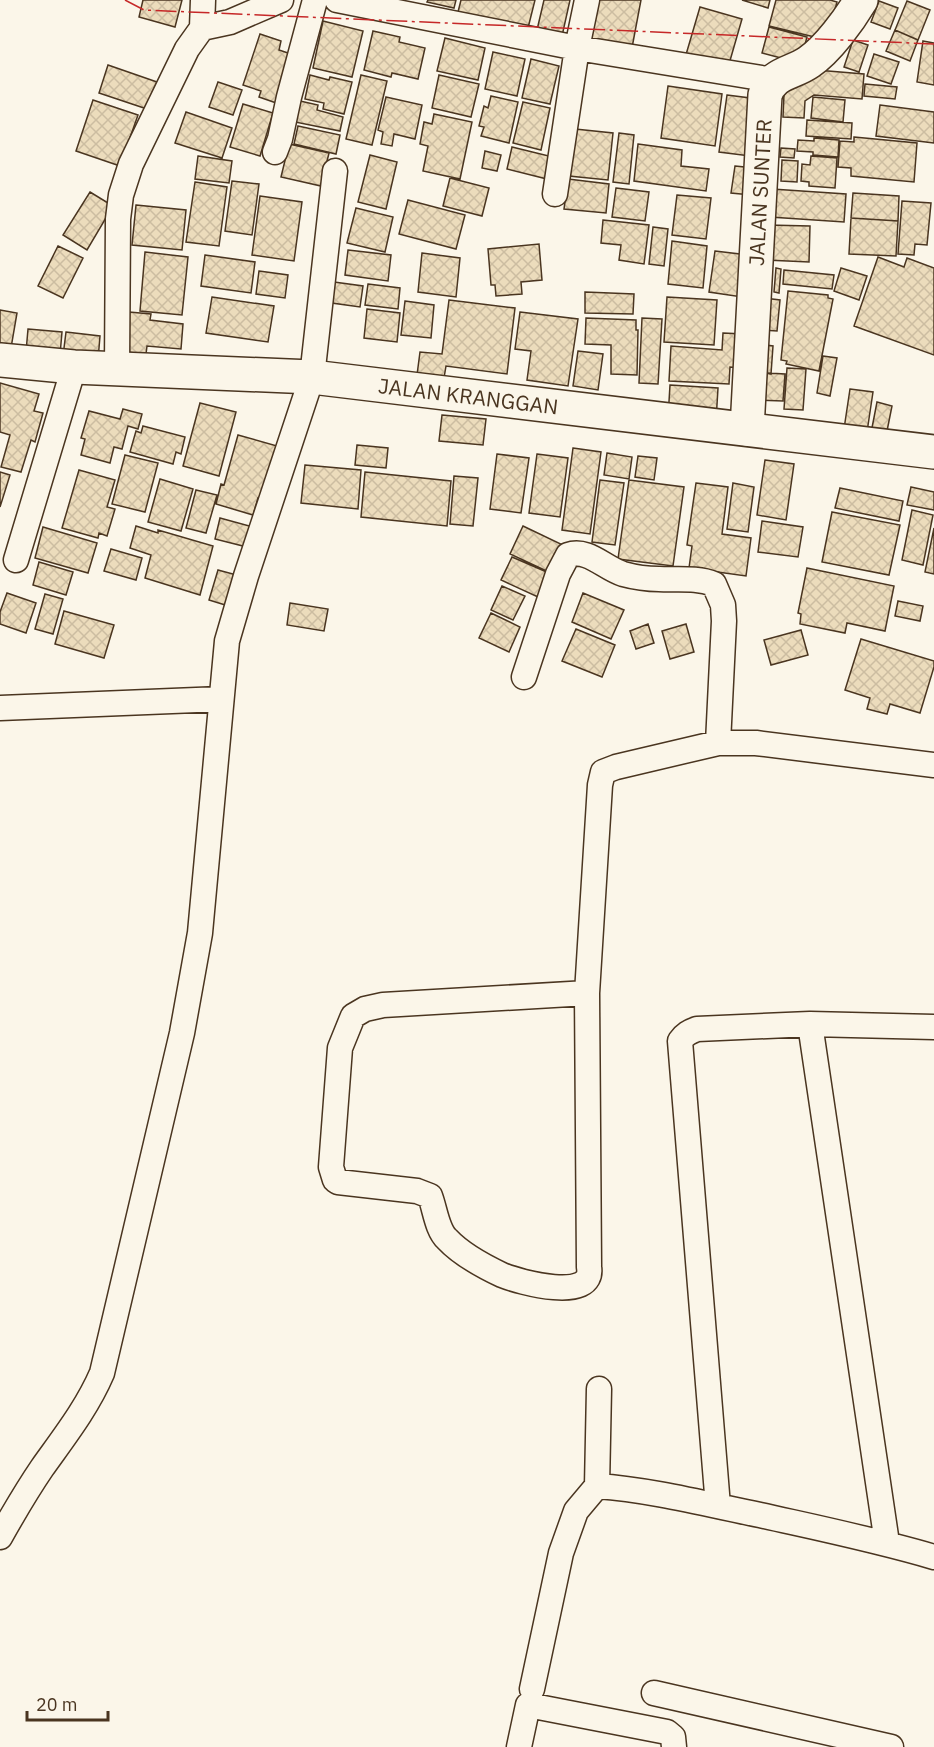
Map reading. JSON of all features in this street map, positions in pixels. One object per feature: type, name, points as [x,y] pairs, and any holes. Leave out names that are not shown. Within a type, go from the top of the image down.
[{"type":"main road","points":[[773,80],[809,62],[840,30],[861,0]]},
{"type":"main road","name":"JALAN SUNTER","points":[[747,429],[765,95],[773,80]]},
{"type":"main road","name":"JALAN KRANGGAN","points":[[0,360],[117,369],[312,377],[747,429],[933,445]]},
{"type":"street","points":[[117,369],[118,219],[125,179],[187,49],[202,28],[203,0]]},
{"type":"street","points":[[202,28],[230,22],[281,0]]},
{"type":"street","points":[[275,152],[315,0]]},
{"type":"street","points":[[337,0],[577,48],[773,80]]},
{"type":"street","points":[[555,194],[577,48],[587,0]]},
{"type":"street","points":[[0,1537],[93,1393],[102,1373],[193,979],[206,882],[226,641],[312,377],[334,171]]},
{"type":"street","points":[[16,560],[74,366]]},
{"type":"street","points":[[524,677],[558,574],[568,555],[576,552],[587,555],[614,571],[637,577],[705,580],[714,584],[723,605],[718,743]]},
{"type":"street","points":[[0,708],[221,699]]},
{"type":"street","points":[[587,993],[383,1005],[365,1009],[353,1016],[340,1048],[331,1167],[335,1180],[425,1193],[430,1196],[446,1239],[502,1275],[537,1286],[558,1288],[586,1282],[590,1274],[587,993],[600,785],[603,772],[718,743],[756,743],[934,765]]},
{"type":"street","points":[[718,1506],[680,1041],[688,1032],[697,1029],[810,1024],[934,1027]]},
{"type":"street","points":[[810,1024],[887,1544]]},
{"type":"street","points":[[532,1689],[561,1553],[576,1511],[597,1486],[599,1389]]},
{"type":"street","points":[[597,1486],[718,1506],[887,1544],[934,1557]]},
{"type":"street","points":[[654,1693],[891,1747]]},
{"type":"street","points":[[519,1747],[528,1705],[667,1732],[674,1737],[674,1747]]},
{"type":"building","points":[[143,0],[182,0],[175,27],[139,17]]},
{"type":"building","points":[[428,0],[456,0],[454,8],[427,2]]},
{"type":"building","points":[[461,0],[535,0],[528,28],[458,12]]},
{"type":"building","points":[[544,0],[570,0],[562,36],[537,30]]},
{"type":"building","points":[[599,0],[641,0],[631,53],[590,44]]},
{"type":"building","points":[[742,0],[770,0],[768,8]]},
{"type":"building","points":[[776,0],[837,2],[827,40],[769,26]]},
{"type":"building","points":[[879,1],[898,8],[890,29],[871,22]]},
{"type":"building","points":[[907,1],[930,10],[918,40],[895,30]]},
{"type":"building","points":[[700,7],[742,19],[727,71],[685,58]]},
{"type":"building","points":[[323,21],[363,31],[352,77],[313,68]]},
{"type":"building","points":[[769,27],[807,37],[800,63],[762,53]]},
{"type":"building","points":[[895,30],[918,40],[910,61],[886,51]]},
{"type":"building","points":[[373,31],[400,37],[399,42],[425,48],[418,79],[392,73],[391,77],[364,70]]},
{"type":"building","points":[[260,34],[281,41],[279,50],[297,56],[282,105],[259,97],[261,91],[243,85]]},
{"type":"building","points":[[445,38],[485,48],[478,80],[437,71]]},
{"type":"building","points":[[853,40],[868,45],[859,72],[844,67]]},
{"type":"building","points":[[923,41],[934,43],[934,85],[917,82]]},
{"type":"building","points":[[493,52],[525,59],[517,96],[485,89]]},
{"type":"building","points":[[874,54],[899,62],[891,84],[867,76]]},
{"type":"building","points":[[531,59],[559,66],[550,104],[522,98]]},
{"type":"building","points":[[108,65],[157,82],[147,109],[99,93]]},
{"type":"building","points":[[816,70],[864,74],[862,99],[814,95],[805,101],[804,118],[783,117],[784,94]]},
{"type":"building","points":[[310,75],[329,80],[330,77],[352,82],[344,114],[323,109],[324,103],[305,99]]},
{"type":"building","points":[[361,75],[387,81],[372,145],[346,139]]},
{"type":"building","points":[[439,75],[479,84],[471,117],[432,108]]},
{"type":"building","points":[[218,82],[242,90],[233,115],[209,107]]},
{"type":"building","points":[[865,84],[897,87],[895,99],[864,96]]},
{"type":"building","points":[[668,86],[722,94],[715,146],[661,138]]},
{"type":"building","points":[[727,95],[758,99],[750,156],[719,152]]},
{"type":"building","points":[[491,96],[518,102],[509,143],[481,136],[484,127],[479,126],[484,106],[488,108]]},
{"type":"building","points":[[386,97],[422,105],[415,139],[394,134],[392,146],[381,144],[383,132],[378,130]]},
{"type":"building","points":[[813,97],[845,100],[843,122],[811,118]]},
{"type":"building","points":[[93,100],[138,115],[120,166],[76,151]]},
{"type":"building","points":[[300,101],[318,105],[317,110],[343,117],[340,131],[295,122]]},
{"type":"building","points":[[523,102],[550,108],[541,150],[513,143]]},
{"type":"building","points":[[243,104],[273,113],[260,156],[230,147]]},
{"type":"building","points":[[880,105],[934,112],[934,143],[876,136]]},
{"type":"building","points":[[186,112],[232,128],[222,158],[175,143]]},
{"type":"building","points":[[434,114],[472,122],[460,179],[423,171],[428,146],[420,144],[424,122],[432,124]]},
{"type":"building","points":[[807,120],[852,123],[851,139],[806,136]]},
{"type":"building","points":[[298,126],[340,135],[336,154],[294,144]]},
{"type":"building","points":[[575,129],[613,133],[608,180],[569,176]]},
{"type":"building","points":[[619,133],[634,135],[629,184],[613,182]]},
{"type":"building","points":[[854,137],[917,143],[914,182],[851,176],[851,168],[838,167],[840,141],[854,142]]},
{"type":"building","points":[[814,138],[839,140],[838,157],[797,151],[798,140],[814,141]]},
{"type":"building","points":[[289,144],[329,153],[321,186],[281,177]]},
{"type":"building","points":[[638,144],[682,150],[681,166],[709,169],[706,191],[634,181]]},
{"type":"building","points":[[512,147],[557,158],[551,180],[507,169]]},
{"type":"building","points":[[781,148],[795,149],[794,158],[780,157]]},
{"type":"building","points":[[485,151],[501,155],[497,171],[482,168]]},
{"type":"building","points":[[370,155],[397,162],[386,209],[358,202]]},
{"type":"building","points":[[198,156],[232,161],[229,183],[195,179]]},
{"type":"building","points":[[811,156],[837,158],[835,188],[809,186],[809,182],[801,181],[802,164],[810,165]]},
{"type":"building","points":[[782,160],[798,161],[797,182],[781,181]]},
{"type":"building","points":[[735,166],[754,168],[751,195],[731,193]]},
{"type":"building","points":[[450,178],[489,188],[482,216],[443,206]]},
{"type":"building","points":[[568,179],[609,184],[606,213],[564,209]]},
{"type":"building","points":[[232,181],[259,184],[252,235],[225,231]]},
{"type":"building","points":[[195,182],[227,187],[219,246],[186,242]]},
{"type":"building","points":[[616,188],[649,192],[645,221],[612,217]]},
{"type":"building","points":[[772,189],[846,194],[844,222],[770,217]]},
{"type":"building","points":[[90,192],[113,206],[87,250],[63,235]]},
{"type":"building","points":[[853,193],[899,196],[898,221],[851,218]]},
{"type":"building","points":[[677,195],[711,198],[706,239],[672,235]]},
{"type":"building","points":[[260,196],[302,202],[294,261],[252,255]]},
{"type":"building","points":[[408,200],[465,215],[456,249],[399,234]]},
{"type":"building","points":[[902,201],[931,203],[927,245],[915,244],[914,255],[898,254]]},
{"type":"building","points":[[136,205],[186,210],[182,250],[132,245]]},
{"type":"building","points":[[356,208],[393,217],[385,252],[347,243]]},
{"type":"building","points":[[851,218],[898,221],[896,256],[849,254]]},
{"type":"building","points":[[603,220],[649,225],[644,264],[619,260],[621,245],[601,243]]},
{"type":"building","points":[[767,225],[810,226],[809,262],[766,260]]},
{"type":"building","points":[[653,227],[668,229],[664,266],[649,264]]},
{"type":"building","points":[[672,241],[707,246],[703,288],[668,284]]},
{"type":"building","points":[[539,244],[542,280],[521,282],[522,294],[496,296],[495,285],[491,285],[488,249]]},
{"type":"building","points":[[58,246],[83,258],[63,298],[38,286]]},
{"type":"building","points":[[348,250],[391,255],[388,281],[345,275]]},
{"type":"building","points":[[715,251],[748,255],[742,297],[709,292]]},
{"type":"building","points":[[145,252],[188,257],[182,315],[140,311]]},
{"type":"building","points":[[422,253],[460,258],[456,297],[418,292]]},
{"type":"building","points":[[205,255],[255,262],[251,293],[201,286]]},
{"type":"building","points":[[878,257],[904,267],[907,258],[934,268],[934,355],[854,326]]},
{"type":"building","points":[[776,268],[781,269],[779,293],[774,292]]},
{"type":"building","points":[[841,268],[867,276],[859,300],[834,291]]},
{"type":"building","points":[[784,270],[834,275],[832,289],[783,284]]},
{"type":"building","points":[[259,271],[288,275],[285,298],[256,294]]},
{"type":"building","points":[[334,282],[363,286],[360,307],[332,303]]},
{"type":"building","points":[[368,284],[400,288],[398,309],[365,305]]},
{"type":"building","points":[[788,291],[828,295],[828,298],[833,299],[819,371],[786,364],[787,361],[781,360]]},
{"type":"building","points":[[585,292],[634,294],[633,314],[585,313]]},
{"type":"building","points":[[212,297],[274,306],[268,342],[206,333]]},
{"type":"building","points":[[667,297],[717,300],[714,345],[664,342]]},
{"type":"building","points":[[764,298],[780,300],[777,331],[762,330]]},
{"type":"building","points":[[449,300],[515,308],[507,374],[446,366],[444,378],[417,375],[420,352],[442,354]]},
{"type":"building","points":[[405,301],[434,305],[431,338],[401,335]]},
{"type":"building","points":[[367,309],[400,313],[397,342],[364,338]]},
{"type":"building","points":[[0,310],[17,313],[11,348],[0,346]]},
{"type":"building","points":[[129,312],[151,314],[150,320],[183,324],[181,349],[147,346],[146,354],[125,352]]},
{"type":"building","points":[[520,312],[578,319],[568,386],[527,380],[531,351],[515,349]]},
{"type":"building","points":[[586,318],[636,320],[636,330],[638,330],[637,375],[611,374],[611,345],[585,344]]},
{"type":"building","points":[[642,318],[662,319],[658,384],[639,383]]},
{"type":"building","points":[[28,329],[62,332],[60,355],[26,352]]},
{"type":"building","points":[[66,332],[100,336],[98,360],[63,356]]},
{"type":"building","points":[[723,333],[743,334],[741,368],[730,367],[729,384],[669,381],[671,346],[722,350]]},
{"type":"building","points":[[758,344],[773,346],[771,374],[766,373]]},
{"type":"building","points":[[578,351],[603,354],[598,390],[573,386]]},
{"type":"building","points":[[823,356],[837,358],[830,396],[817,393]]},
{"type":"building","points":[[787,368],[806,369],[803,410],[784,409]]},
{"type":"building","points":[[767,373],[785,374],[783,401],[758,400],[755,381],[766,382]]},
{"type":"building","points":[[0,383],[39,394],[34,411],[43,413],[35,442],[31,440],[21,472],[1,467],[10,435],[0,432]]},
{"type":"building","points":[[670,385],[718,388],[716,421],[668,418]]},
{"type":"building","points":[[850,389],[873,392],[867,432],[844,429]]},
{"type":"building","points":[[877,402],[892,406],[886,436],[871,433]]},
{"type":"building","points":[[200,403],[236,412],[219,476],[183,466]]},
{"type":"building","points":[[123,409],[142,414],[138,429],[128,426],[122,449],[114,447],[110,463],[81,455],[85,439],[81,438],[89,411],[120,419]]},
{"type":"building","points":[[442,415],[486,419],[483,445],[439,441]]},
{"type":"building","points":[[143,426],[185,437],[181,454],[176,452],[173,464],[130,452],[136,431],[141,433]]},
{"type":"building","points":[[238,435],[284,448],[269,502],[258,498],[253,515],[216,504],[221,484],[224,485]]},
{"type":"building","points":[[357,445],[388,448],[386,468],[355,465]]},
{"type":"building","points":[[573,448],[601,452],[590,534],[562,530]]},
{"type":"building","points":[[607,453],[632,457],[629,479],[604,475]]},
{"type":"building","points":[[497,454],[529,458],[521,513],[490,509]]},
{"type":"building","points":[[537,454],[568,458],[560,517],[529,513]]},
{"type":"building","points":[[125,455],[158,463],[145,512],[112,504]]},
{"type":"building","points":[[638,456],[657,458],[654,480],[635,477]]},
{"type":"building","points":[[765,460],[794,464],[786,520],[757,515]]},
{"type":"building","points":[[305,465],[361,470],[358,509],[301,503]]},
{"type":"building","points":[[79,470],[115,480],[107,507],[115,509],[107,536],[99,533],[98,538],[62,528]]},
{"type":"building","points":[[0,472],[10,475],[0,507]]},
{"type":"building","points":[[365,472],[451,481],[447,526],[361,517]]},
{"type":"building","points":[[454,476],[478,478],[473,526],[450,524]]},
{"type":"building","points":[[160,479],[193,489],[181,531],[148,522]]},
{"type":"building","points":[[600,480],[624,483],[615,545],[592,542]]},
{"type":"building","points":[[629,480],[684,487],[673,566],[618,559]]},
{"type":"building","points":[[696,483],[728,487],[722,534],[751,538],[746,576],[689,568],[692,546],[687,545]]},
{"type":"building","points":[[733,483],[754,487],[748,532],[727,529]]},
{"type":"building","points":[[911,487],[934,492],[934,510],[907,505]]},
{"type":"building","points":[[840,488],[903,501],[899,521],[835,508]]},
{"type":"building","points":[[196,490],[217,495],[206,533],[186,528]]},
{"type":"building","points":[[912,510],[933,515],[923,565],[902,560]]},
{"type":"building","points":[[832,512],[900,525],[889,575],[822,562]]},
{"type":"building","points":[[220,518],[253,527],[247,547],[215,539]]},
{"type":"building","points":[[762,521],[803,527],[798,557],[758,552]]},
{"type":"building","points":[[136,526],[213,546],[200,595],[145,578],[151,555],[130,548]]},
{"type":"building","points":[[523,526],[565,546],[553,574],[510,554]]},
{"type":"building","points":[[43,527],[97,543],[88,573],[35,558]]},
{"type":"building","points":[[934,528],[934,574],[925,572]]},
{"type":"building","points":[[111,549],[142,558],[136,580],[104,571]]},
{"type":"building","points":[[512,557],[549,573],[538,597],[501,580]]},
{"type":"building","points":[[39,562],[73,572],[66,595],[33,585]]},
{"type":"building","points":[[807,568],[894,586],[885,631],[847,623],[845,633],[800,624],[801,614],[798,613]]},
{"type":"building","points":[[218,570],[244,577],[235,608],[209,600]]},
{"type":"building","points":[[502,586],[525,596],[513,620],[491,610]]},
{"type":"building","points":[[7,593],[36,603],[26,633],[0,624],[0,612]]},
{"type":"building","points":[[583,593],[624,610],[611,639],[572,622]]},
{"type":"building","points":[[45,594],[63,599],[53,634],[35,629]]},
{"type":"building","points":[[898,601],[923,606],[920,621],[895,616]]},
{"type":"building","points":[[290,603],[328,609],[324,631],[287,625]]},
{"type":"building","points":[[64,611],[114,625],[104,658],[55,644]]},
{"type":"building","points":[[491,613],[520,627],[509,652],[479,638]]},
{"type":"building","points":[[648,624],[654,643],[636,649],[630,631]]},
{"type":"building","points":[[686,624],[694,652],[670,659],[662,631]]},
{"type":"building","points":[[576,629],[615,645],[602,677],[562,661]]},
{"type":"building","points":[[801,630],[808,655],[771,665],[764,640]]},
{"type":"building","points":[[861,639],[934,661],[920,713],[890,704],[887,714],[867,709],[870,698],[845,690]]},
{"type":"power","points":[[125,0],[144,10],[934,44]]}]
